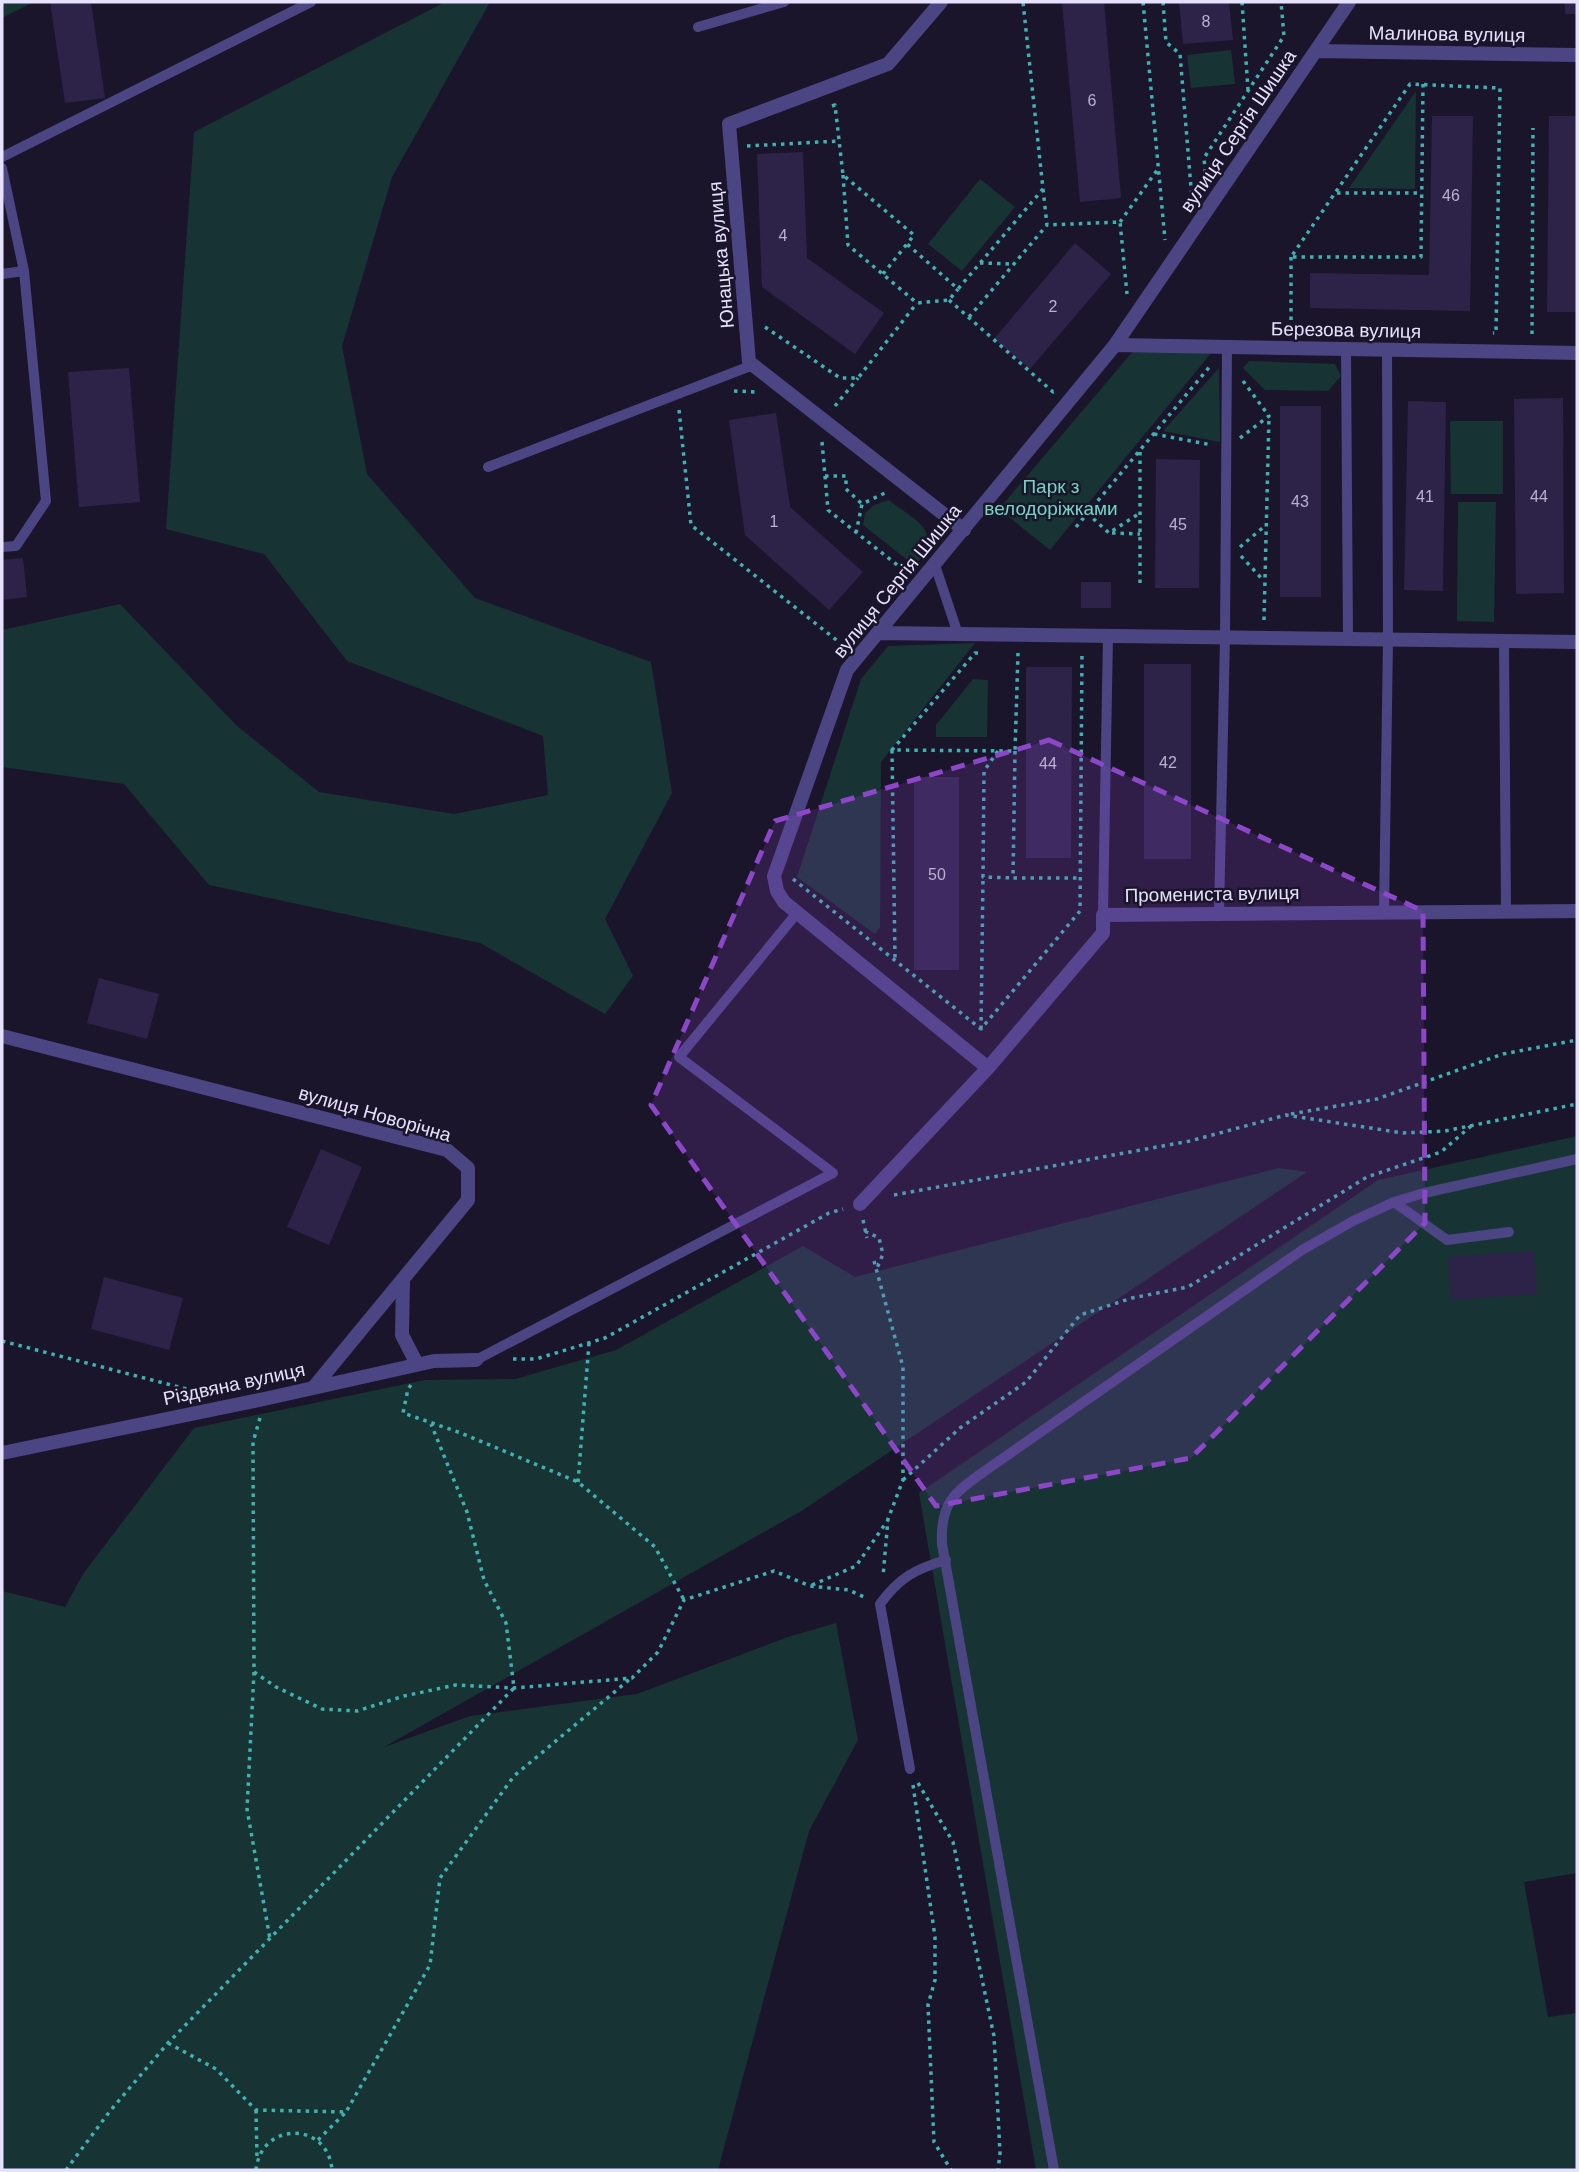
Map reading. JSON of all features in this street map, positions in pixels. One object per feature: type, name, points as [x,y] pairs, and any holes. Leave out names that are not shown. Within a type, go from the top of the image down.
[{"type":"street","name":"Юнацька вулиця","points":[[753,365],[749,362],[729,124],[888,64],[941,2]]},
{"type":"street","name":"вулиця Сергія Шишка","points":[[988,1068],[784,902],[777,891],[774,876],[848,670],[1115,345],[1349,2]]},
{"type":"street","name":"Малинова вулиця","points":[[1316,51],[1577,55]]},
{"type":"street","name":"Березова вулиця","points":[[1115,345],[1577,353]]},
{"type":"street","points":[[753,365],[964,530]]},
{"type":"street","points":[[878,634],[1577,642]]},
{"type":"street","name":"Промениста вулиця","points":[[860,1205],[988,1068],[1103,933],[1103,915],[1577,911]]},
{"type":"street","name":"вулиця Новорічна","points":[[2,1036],[447,1150],[468,1168],[468,1200],[314,1387]]},
{"type":"street","points":[[403,1280],[402,1335],[417,1364]]},
{"type":"street","name":"Різдвяна вулиця","points":[[2,1453],[264,1399],[417,1364],[475,1360]]},
{"type":"lane","points":[[2,157],[311,2]]},
{"type":"lane","points":[[698,27],[784,2]]},
{"type":"lane","points":[[2,167],[24,271],[46,501],[16,546],[2,547]]},
{"type":"lane","points":[[2,274],[24,271]]},
{"type":"lane","points":[[1219,913],[1227,347]]},
{"type":"lane","points":[[1346,349],[1348,639]]},
{"type":"lane","points":[[1384,912],[1388,639],[1387,350]]},
{"type":"lane","points":[[488,467],[753,365]]},
{"type":"lane","points":[[935,565],[958,634]]},
{"type":"lane","points":[[1103,915],[1108,635]]},
{"type":"lane","points":[[1504,642],[1506,911]]},
{"type":"lane","points":[[475,1360],[832,1173],[679,1057],[797,913]]},
{"type":"lane","points":[[1054,2170],[946,1560],[941,1527],[945,1507],[957,1492],[974,1479],[1302,1250],[1353,1221],[1394,1202],[1424,1193],[1577,1159]]},
{"type":"lane","points":[[1394,1202],[1447,1240],[1509,1232]]},
{"type":"lane","points":[[910,1769],[880,1604],[894,1586],[908,1575],[946,1560]]},
{"type":"path","points":[[969,317],[1046,225],[1023,2]]},
{"type":"path","points":[[1143,2],[1166,251]]},
{"type":"path","points":[[1163,2],[1166,42],[1180,54],[1193,212]]},
{"type":"path","points":[[1242,2],[1248,93],[1284,36],[1281,2]]},
{"type":"path","points":[[1279,330],[1291,330],[1291,257],[1410,84],[1500,88],[1496,333],[1482,333]]},
{"type":"path","points":[[1291,257],[1421,257],[1423,85]]},
{"type":"path","points":[[823,108],[835,105],[848,245],[917,303],[949,300],[1043,189]]},
{"type":"path","points":[[1532,334],[1533,128]]},
{"type":"path","points":[[742,146],[839,141]]},
{"type":"path","points":[[1128,305],[1120,222],[1158,168]]},
{"type":"path","points":[[843,175],[914,235],[883,274]]},
{"type":"path","points":[[1335,193],[1422,193]]},
{"type":"path","points":[[1046,225],[1120,222]]},
{"type":"path","points":[[907,244],[958,289]]},
{"type":"path","points":[[980,263],[1014,264]]},
{"type":"path","points":[[949,300],[1054,392],[1058,403]]},
{"type":"path","points":[[823,422],[917,303]]},
{"type":"path","points":[[763,326],[839,378],[858,378]]},
{"type":"path","points":[[1076,527],[1227,347]]},
{"type":"path","points":[[1054,392],[1062,383]]},
{"type":"path","points":[[728,393],[749,390],[761,393]]},
{"type":"path","points":[[678,407],[691,526],[850,651]]},
{"type":"path","points":[[1264,638],[1269,416]]},
{"type":"path","points":[[832,445],[822,438],[828,510],[913,578]]},
{"type":"path","points":[[1140,449],[1140,588]]},
{"type":"path","points":[[825,476],[846,476],[846,489],[862,504]]},
{"type":"path","points":[[862,504],[889,491],[880,483]]},
{"type":"path","points":[[856,533],[862,504]]},
{"type":"path","points":[[1087,513],[1110,533],[1140,534]]},
{"type":"path","points":[[1110,533],[1140,513]]},
{"type":"path","points":[[1266,583],[1235,550],[1267,524]]},
{"type":"path","points":[[895,959],[892,751],[975,653],[986,653]]},
{"type":"path","points":[[1007,653],[1031,654]]},
{"type":"path","points":[[1013,878],[1018,653]]},
{"type":"path","points":[[981,1029],[1080,911],[1082,654],[1069,654]]},
{"type":"path","points":[[892,751],[1015,751]]},
{"type":"path","points":[[981,1029],[984,771],[998,751]]},
{"type":"path","points":[[787,874],[981,1029]]},
{"type":"path","points":[[983,877],[1081,878]]},
{"type":"path","points":[[512,1359],[537,1359],[605,1338],[829,1213],[906,1191],[1190,1141],[1286,1115],[1377,1098],[1503,1054],[1577,1040]]},
{"type":"path","points":[[1286,1115],[1402,1133],[1445,1131],[1577,1104]]},
{"type":"path","points":[[903,1480],[960,1427],[1026,1382],[1080,1315],[1132,1298],[1188,1287],[1367,1177],[1441,1152],[1471,1125]]},
{"type":"path","points":[[865,1231],[879,1238],[883,1254],[876,1269]]},
{"type":"path","points":[[810,1586],[856,1566],[888,1519],[903,1480],[904,1367],[874,1261]]},
{"type":"path","points":[[2,1340],[241,1403]]},
{"type":"path","points":[[578,1482],[589,1343]]},
{"type":"path","points":[[434,1361],[408,1388],[403,1413],[461,1433],[578,1482],[655,1547],[684,1600]]},
{"type":"path","points":[[264,1399],[253,1442],[254,1672],[247,1809],[270,1939]]},
{"type":"path","points":[[431,1424],[467,1512],[484,1580],[506,1623],[514,1688]]},
{"type":"path","points":[[318,2141],[346,2112],[430,1965],[440,1878],[514,1776],[632,1678],[658,1652],[684,1600],[774,1571],[810,1586],[849,1590],[880,1604],[888,1519]]},
{"type":"path","points":[[254,1672],[276,1687],[322,1709],[357,1712],[404,1696],[456,1685],[514,1688],[632,1678]]},
{"type":"path","points":[[66,2170],[110,2111],[168,2043],[514,1688]]},
{"type":"path","points":[[910,1769],[936,1937],[935,1980],[928,2005],[934,2143],[951,2170]]},
{"type":"path","points":[[910,1769],[953,1842],[995,2036],[1000,2152],[998,2170]]},
{"type":"path","points":[[168,2043],[216,2069],[256,2110],[256,2170]]},
{"type":"path","points":[[256,2110],[346,2112]]},
{"type":"path","points":[[257,2160],[271,2140],[282,2134],[307,2134],[326,2150],[332,2170]]},
{"type":"highlighted area","points":[[1049,740],[1423,911],[1425,1223],[1191,1458],[936,1506],[651,1105],[775,821]]},
{"type":"green space","points":[[2,2],[34,2],[2,18]]},
{"type":"green space","points":[[445,2],[490,2],[392,177],[342,346],[367,474],[475,598],[651,662],[672,793],[605,919],[633,976],[605,1014],[480,943],[209,885],[124,784],[2,767],[2,630],[120,604],[237,726],[319,792],[454,814],[548,795],[543,736],[347,661],[264,554],[166,529],[194,132]]},
{"type":"green space","points":[[1231,50],[1235,84],[1191,88],[1187,55]]},
{"type":"green space","points":[[1416,91],[1415,189],[1349,188]]},
{"type":"green space","points":[[980,179],[1015,207],[962,271],[928,244]]},
{"type":"green space","name":"Парк з велодоріжками","points":[[1134,350],[1212,352],[1050,550],[999,509]]},
{"type":"green space","points":[[1249,361],[1335,364],[1341,376],[1328,391],[1265,390],[1243,368]]},
{"type":"green space","points":[[1219,368],[1220,442],[1163,431]]},
{"type":"green space","points":[[1450,421],[1503,421],[1503,494],[1451,494]]},
{"type":"green space","points":[[889,500],[918,521],[927,535],[927,544],[915,566],[863,525],[865,513],[874,505]]},
{"type":"green space","points":[[1458,502],[1496,502],[1494,622],[1457,621]]},
{"type":"green space","points":[[975,643],[881,762],[880,927],[875,934],[797,877],[861,679],[888,646]]},
{"type":"green space","points":[[973,679],[988,680],[987,737],[936,737],[936,725]]},
{"type":"green space","points":[[1577,1136],[1577,1873],[1524,1882],[1548,2017],[1577,2013],[1577,2170],[1036,2170],[919,1493],[1378,1180]]},
{"type":"green space","points":[[1279,1168],[1307,1172],[803,1510],[384,1747],[470,1716],[637,1694],[788,1637],[836,1623],[858,1740],[809,1831],[718,2170],[2,2170],[2,1591],[65,1607],[83,1574],[194,1428],[425,1380],[515,1379],[616,1350],[803,1246],[855,1277]]},
{"type":"building","points":[[50,2],[91,2],[105,98],[65,103]]},
{"type":"building","points":[[1062,2],[1104,2],[1121,198],[1080,202]]},
{"type":"building","points":[[1179,2],[1229,2],[1233,40],[1183,44]]},
{"type":"building","points":[[1565,2],[1577,2],[1577,14],[1565,14]]},
{"type":"building","points":[[1432,116],[1473,116],[1470,311],[1310,308],[1310,273],[1429,275]]},
{"type":"building","points":[[1549,116],[1577,116],[1577,312],[1547,312]]},
{"type":"building","points":[[803,152],[807,258],[884,313],[855,354],[762,287],[757,154]]},
{"type":"building","points":[[1075,243],[1111,274],[1030,369],[994,339]]},
{"type":"building","points":[[129,368],[140,502],[79,507],[68,372]]},
{"type":"building","points":[[1563,398],[1564,593],[1516,594],[1514,399]]},
{"type":"building","points":[[1408,401],[1446,402],[1443,591],[1404,590]]},
{"type":"building","points":[[1280,406],[1321,406],[1321,597],[1280,597]]},
{"type":"building","points":[[776,413],[790,507],[863,572],[829,610],[745,535],[729,420]]},
{"type":"building","points":[[1156,459],[1200,460],[1199,588],[1155,588]]},
{"type":"building","points":[[23,558],[27,597],[2,600],[2,560]]},
{"type":"building","points":[[1081,582],[1111,582],[1111,608],[1081,608]]},
{"type":"building","points":[[1144,664],[1191,664],[1191,859],[1144,859]]},
{"type":"building","points":[[1026,667],[1072,667],[1071,858],[1026,858]]},
{"type":"building","points":[[914,777],[959,777],[959,970],[914,970]]},
{"type":"building","points":[[99,978],[159,994],[147,1039],[87,1023]]},
{"type":"building","points":[[321,1149],[362,1167],[329,1245],[287,1227]]},
{"type":"building","points":[[1534,1251],[1537,1294],[1451,1300],[1448,1257]]},
{"type":"building","points":[[104,1277],[183,1298],[169,1350],[91,1329]]}]
